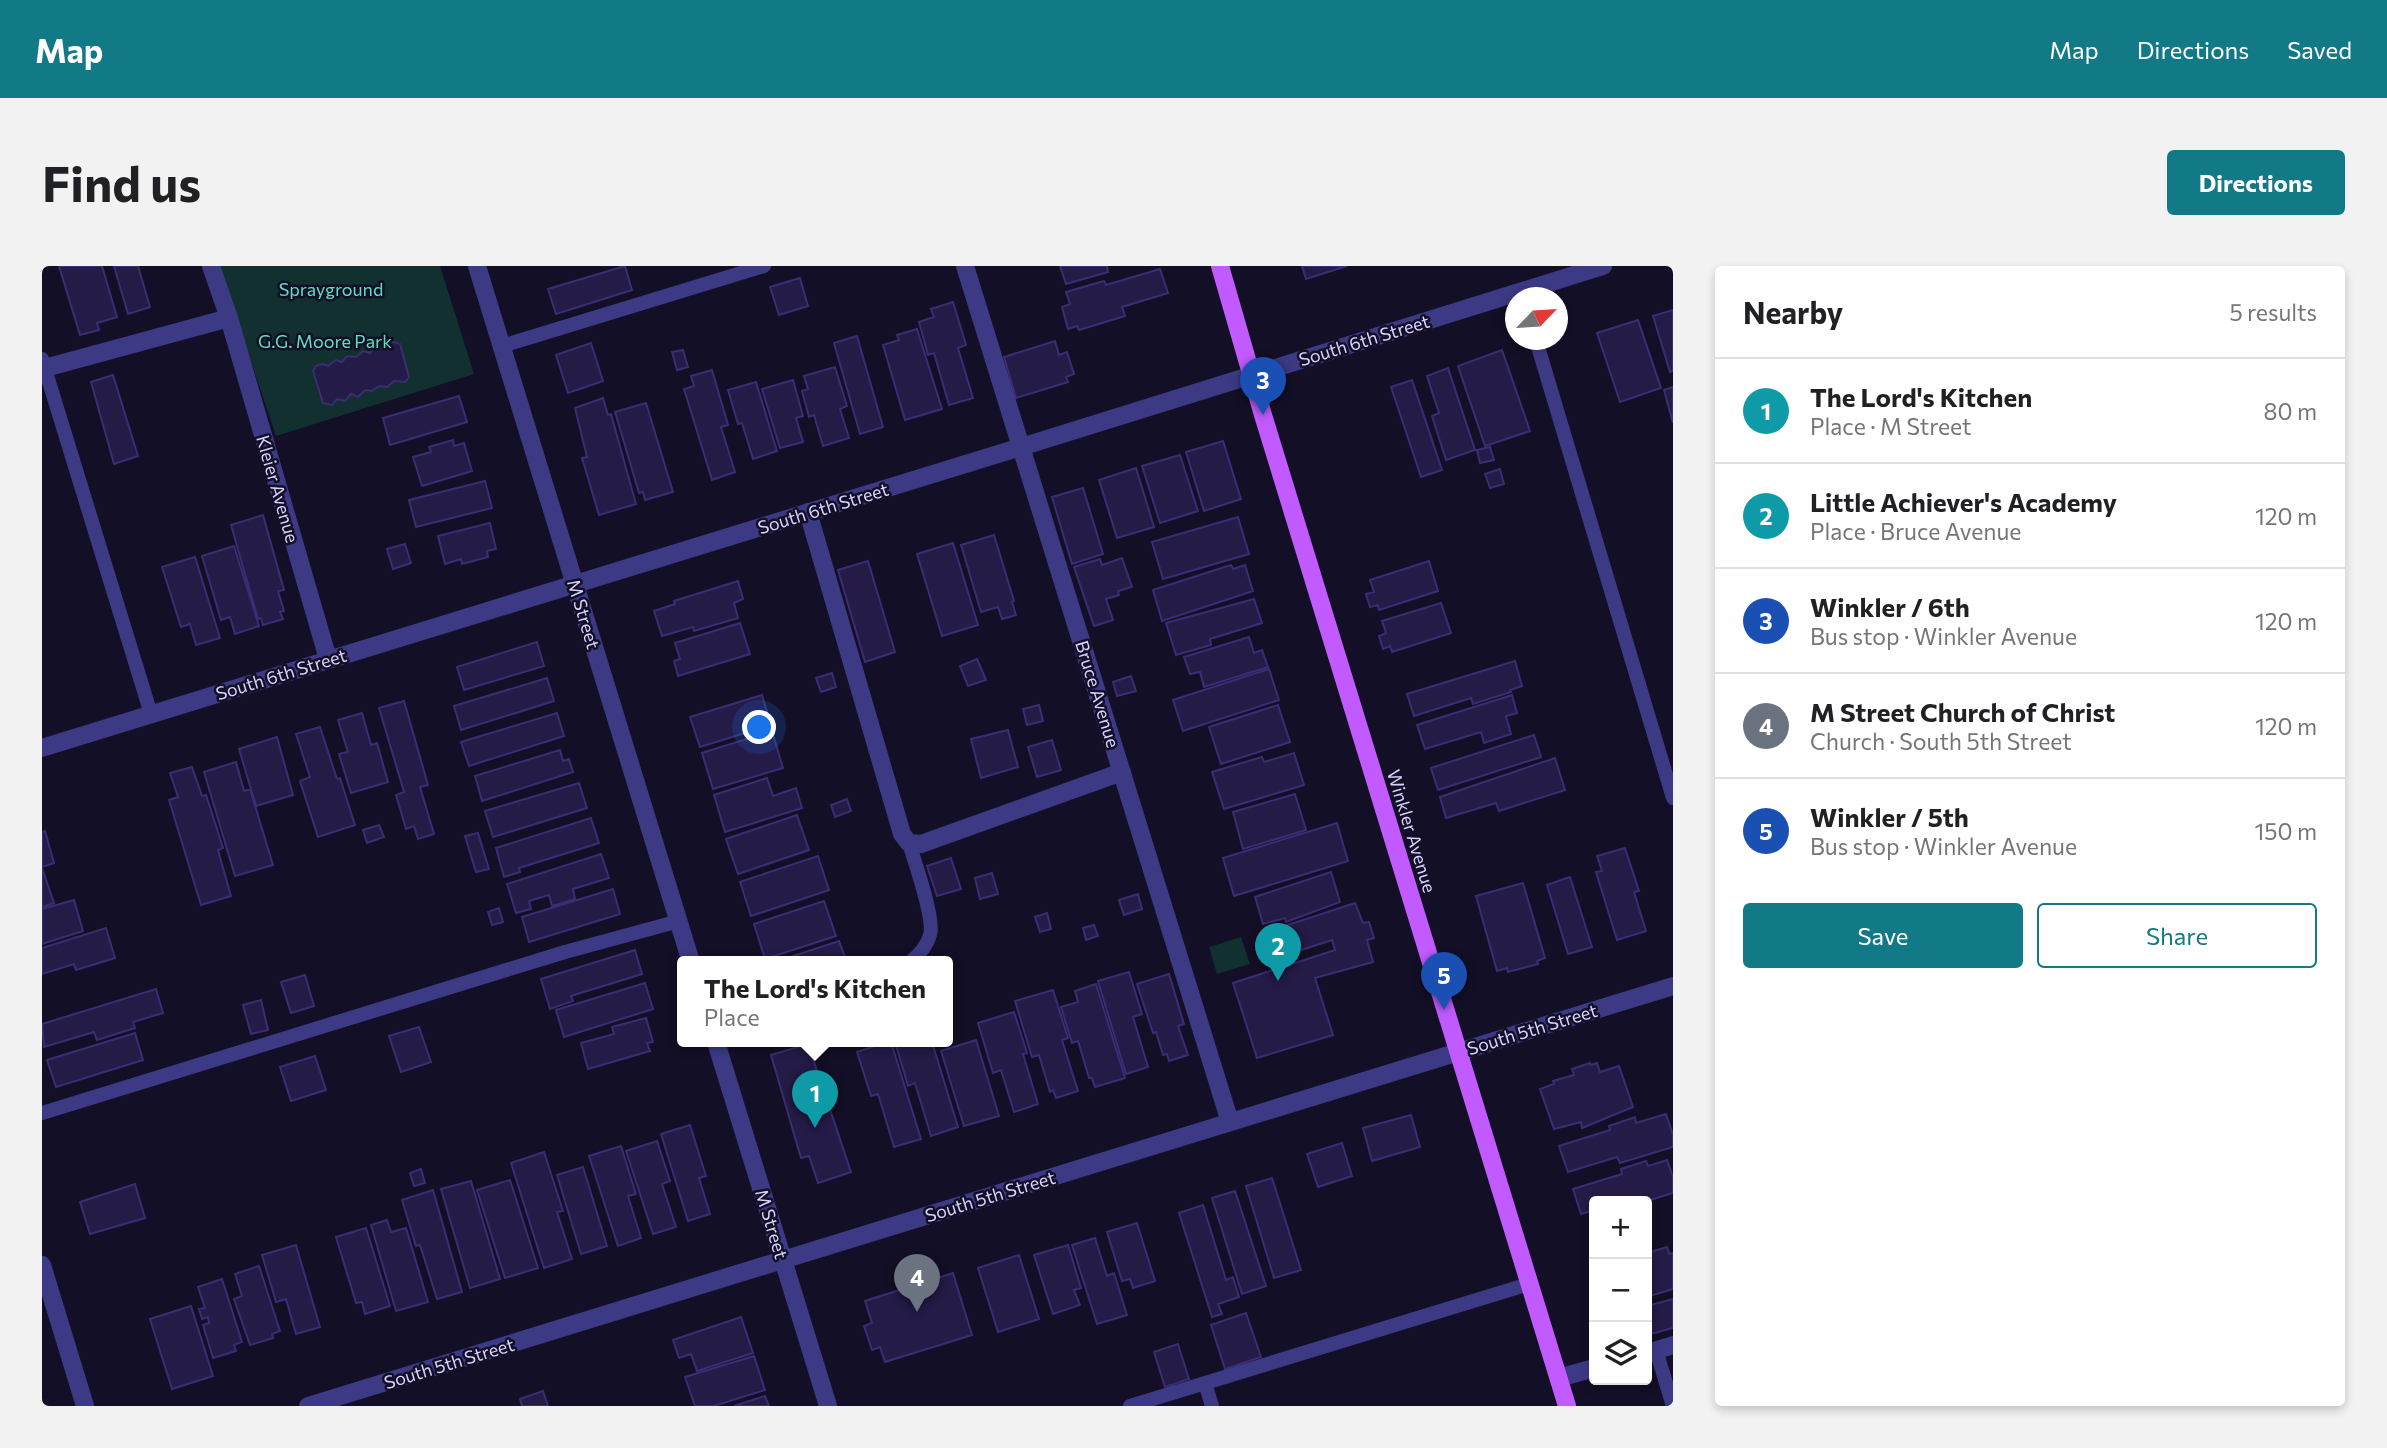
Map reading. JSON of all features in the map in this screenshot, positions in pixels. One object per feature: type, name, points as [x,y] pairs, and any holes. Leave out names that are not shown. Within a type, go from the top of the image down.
[{"type":"main road","name":"Winkler Avenue","points":[[1220,266],[1251,376],[1567,1406]]},
{"type":"street","name":"Kleier Avenue","points":[[211,266],[229,318],[328,659]]},
{"type":"street","name":"M Street","points":[[477,266],[689,956]]},
{"type":"street","name":"Bruce Avenue","points":[[965,266],[1230,1122]]},
{"type":"street","name":"South 6th Street","points":[[1542,287],[1601,266]]},
{"type":"street","name":"South 6th Street","points":[[42,748],[1505,299]]},
{"type":"street","points":[[44,364],[229,318]]},
{"type":"street","points":[[808,512],[902,834],[909,843],[922,844],[1122,772]]},
{"type":"street","name":"South 5th Street","points":[[308,1406],[1673,986]]},
{"type":"street","name":"M Street","points":[[718,1047],[828,1406]]},
{"type":"street","points":[[42,1265],[85,1406]]},
{"type":"street","points":[[1559,1378],[1589,1369]]},
{"type":"lane","points":[[502,346],[764,266]]},
{"type":"lane","points":[[1539,350],[1673,798]]},
{"type":"lane","points":[[44,364],[151,714]]},
{"type":"lane","points":[[909,843],[931,920],[930,934],[918,956]]},
{"type":"lane","points":[[42,1113],[565,952],[679,921]]},
{"type":"lane","points":[[1130,1406],[1530,1284]]},
{"type":"lane","points":[[1659,1349],[1673,1406]]},
{"type":"lane","points":[[1205,1383],[1212,1406]]},
{"type":"green space","name":"G.G. Moore Park","points":[[219,266],[440,266],[474,374],[276,436]]},
{"type":"green space","points":[[1241,937],[1250,964],[1217,974],[1209,947]]},
{"type":"building","points":[[59,266],[102,266],[117,317],[97,323],[99,330],[80,335]]},
{"type":"building","points":[[114,266],[138,266],[150,307],[128,314]]},
{"type":"building","points":[[625,266],[632,290],[556,314],[548,289]]},
{"type":"building","points":[[1060,266],[1107,266],[1108,272],[1066,284]]},
{"type":"building","points":[[1302,266],[1347,266],[1306,279]]},
{"type":"building","points":[[1160,269],[1168,293],[1122,307],[1125,316],[1079,330],[1077,326],[1068,329],[1062,307],[1070,304],[1066,292],[1104,281],[1106,285]]},
{"type":"building","points":[[800,278],[808,306],[779,315],[770,287]]},
{"type":"building","points":[[953,302],[966,345],[958,348],[973,398],[949,405],[934,353],[928,355],[919,322],[934,317],[931,309]]},
{"type":"building","points":[[1673,310],[1673,371],[1670,372],[1653,316]]},
{"type":"building","points":[[1638,320],[1661,388],[1620,402],[1597,333]]},
{"type":"building","points":[[917,329],[942,409],[905,420],[883,345],[899,340],[897,335]]},
{"type":"building","points":[[857,336],[883,427],[860,434],[834,343]]},
{"type":"building","points":[[1055,341],[1059,355],[1067,352],[1074,374],[1066,377],[1068,382],[1016,398],[1004,357]]},
{"type":"building","points":[[388,343],[400,344],[409,377],[405,382],[394,381],[387,387],[365,390],[358,397],[351,394],[345,401],[337,399],[332,405],[323,403],[313,371],[316,366],[328,366],[336,360],[342,362],[347,356],[356,357],[363,351],[370,353],[375,347],[384,349]]},
{"type":"building","points":[[591,343],[603,381],[568,393],[556,355]]},
{"type":"building","points":[[683,350],[688,367],[677,370],[672,352]]},
{"type":"building","points":[[1502,350],[1530,431],[1485,446],[1458,366]]},
{"type":"building","points":[[835,367],[847,406],[840,409],[849,438],[823,446],[814,415],[809,417],[802,391],[808,389],[804,376]]},
{"type":"building","points":[[1448,368],[1475,450],[1446,460],[1432,416],[1439,413],[1427,376]]},
{"type":"building","points":[[712,370],[728,425],[721,427],[735,472],[712,480],[684,389],[694,386],[691,376]]},
{"type":"building","points":[[113,375],[138,456],[114,464],[91,382]]},
{"type":"building","points":[[793,380],[803,416],[796,418],[803,442],[780,448],[762,389]]},
{"type":"building","points":[[1412,380],[1442,470],[1421,477],[1391,387]]},
{"type":"building","points":[[756,382],[777,451],[753,459],[742,423],[738,424],[728,390]]},
{"type":"building","points":[[1673,387],[1673,423],[1664,390]]},
{"type":"building","points":[[459,396],[467,422],[390,445],[383,418]]},
{"type":"building","points":[[603,398],[608,415],[611,414],[636,504],[599,515],[582,458],[587,457],[575,408]]},
{"type":"building","points":[[646,403],[673,492],[645,500],[643,492],[639,493],[615,412]]},
{"type":"building","points":[[453,440],[454,446],[464,443],[472,471],[422,486],[413,457],[431,452],[429,447]]},
{"type":"building","points":[[1223,441],[1241,499],[1204,511],[1186,452]]},
{"type":"building","points":[[1490,447],[1494,460],[1480,463],[1477,450]]},
{"type":"building","points":[[1180,455],[1198,511],[1160,523],[1142,466]]},
{"type":"building","points":[[1136,468],[1154,527],[1117,538],[1099,480]]},
{"type":"building","points":[[1500,469],[1504,484],[1490,488],[1485,474]]},
{"type":"building","points":[[485,481],[492,508],[416,527],[409,500]]},
{"type":"building","points":[[1083,488],[1103,554],[1072,564],[1052,497]]},
{"type":"building","points":[[263,515],[284,590],[278,591],[284,611],[280,612],[283,619],[263,625],[261,618],[258,619],[231,525]]},
{"type":"building","points":[[1238,517],[1249,554],[1163,579],[1152,542]]},
{"type":"building","points":[[490,523],[496,549],[487,551],[488,557],[462,564],[461,559],[445,564],[438,536]]},
{"type":"building","points":[[994,535],[1016,615],[1002,619],[998,607],[981,612],[961,545]]},
{"type":"building","points":[[953,543],[978,625],[942,636],[917,554]]},
{"type":"building","points":[[405,544],[411,563],[393,569],[387,549]]},
{"type":"building","points":[[234,546],[259,626],[235,634],[230,617],[221,620],[202,556]]},
{"type":"building","points":[[195,557],[220,638],[196,645],[190,624],[181,627],[162,567]]},
{"type":"building","points":[[1122,558],[1132,587],[1118,591],[1119,595],[1106,599],[1113,620],[1094,626],[1074,567],[1100,559],[1102,565]]},
{"type":"building","points":[[868,561],[895,652],[865,662],[838,570]]},
{"type":"building","points":[[1429,561],[1438,591],[1379,610],[1378,605],[1370,607],[1366,594],[1374,592],[1370,580]]},
{"type":"building","points":[[1231,565],[1233,569],[1245,565],[1253,591],[1162,621],[1153,590]]},
{"type":"building","points":[[738,581],[743,599],[734,603],[738,618],[694,631],[693,627],[662,636],[654,611],[675,604],[674,601]]},
{"type":"building","points":[[1254,599],[1262,623],[1210,639],[1211,645],[1176,655],[1166,623]]},
{"type":"building","points":[[1441,603],[1451,633],[1392,652],[1390,646],[1383,649],[1379,636],[1386,633],[1382,621]]},
{"type":"building","points":[[740,623],[750,654],[678,676],[674,661],[680,659],[675,643]]},
{"type":"building","points":[[1249,637],[1254,653],[1262,650],[1268,667],[1204,687],[1200,672],[1190,674],[1184,657]]},
{"type":"building","points":[[537,642],[544,666],[464,690],[457,667]]},
{"type":"building","points":[[977,659],[986,680],[968,686],[960,666]]},
{"type":"building","points":[[1515,661],[1522,686],[1510,690],[1511,692],[1473,704],[1471,698],[1414,716],[1407,694]]},
{"type":"building","points":[[1269,669],[1279,700],[1183,731],[1173,700]]},
{"type":"building","points":[[832,673],[836,687],[821,692],[816,678]]},
{"type":"building","points":[[1131,676],[1136,691],[1117,696],[1113,682]]},
{"type":"building","points":[[547,678],[554,701],[461,730],[454,706]]},
{"type":"building","points":[[762,695],[771,725],[700,747],[690,717]]},
{"type":"building","points":[[1512,695],[1517,713],[1506,716],[1511,734],[1484,743],[1481,732],[1425,749],[1417,725]]},
{"type":"building","points":[[404,701],[428,785],[420,787],[434,834],[418,839],[414,826],[406,829],[396,795],[404,792],[379,708]]},
{"type":"building","points":[[1039,705],[1043,721],[1027,725],[1023,709]]},
{"type":"building","points":[[1278,705],[1290,742],[1221,764],[1209,727]]},
{"type":"building","points":[[362,713],[371,745],[377,743],[388,782],[351,793],[339,754],[348,752],[338,720]]},
{"type":"building","points":[[557,713],[564,736],[469,766],[461,742]]},
{"type":"building","points":[[320,727],[355,825],[318,837],[300,781],[310,777],[296,734]]},
{"type":"building","points":[[1008,730],[1018,767],[981,778],[971,739]]},
{"type":"building","points":[[772,731],[783,768],[713,789],[702,753]]},
{"type":"building","points":[[1534,735],[1541,757],[1438,790],[1431,768]]},
{"type":"building","points":[[277,737],[293,795],[256,806],[239,749]]},
{"type":"building","points":[[1052,740],[1061,770],[1037,777],[1028,747]]},
{"type":"building","points":[[560,750],[563,761],[569,759],[573,772],[482,801],[475,776]]},
{"type":"building","points":[[1294,753],[1304,785],[1224,809],[1212,772],[1262,757],[1264,762]]},
{"type":"building","points":[[1555,758],[1565,790],[1499,811],[1496,803],[1446,818],[1440,797]]},
{"type":"building","points":[[236,762],[244,791],[250,789],[273,865],[235,876],[204,772]]},
{"type":"building","points":[[192,767],[202,796],[206,795],[223,848],[218,850],[231,896],[201,905],[169,800],[178,797],[170,773]]},
{"type":"building","points":[[767,778],[773,796],[796,788],[802,808],[725,832],[714,795]]},
{"type":"building","points":[[579,783],[587,808],[493,837],[485,811]]},
{"type":"building","points":[[1295,794],[1306,830],[1243,849],[1233,812]]},
{"type":"building","points":[[847,799],[851,811],[835,817],[831,805]]},
{"type":"building","points":[[797,815],[809,850],[738,874],[726,839]]},
{"type":"building","points":[[591,818],[599,843],[519,868],[520,872],[504,877],[496,848]]},
{"type":"building","points":[[1337,823],[1348,861],[1234,896],[1223,858]]},
{"type":"building","points":[[379,825],[384,837],[367,843],[363,830]]},
{"type":"building","points":[[45,831],[54,863],[42,867],[42,832]]},
{"type":"building","points":[[478,833],[489,869],[476,872],[465,836]]},
{"type":"building","points":[[1625,848],[1639,891],[1634,892],[1646,931],[1617,940],[1596,872],[1602,871],[1597,856]]},
{"type":"building","points":[[601,854],[609,878],[573,889],[575,899],[552,906],[549,895],[529,901],[531,909],[516,913],[507,884]]},
{"type":"building","points":[[818,856],[829,890],[751,916],[740,882]]},
{"type":"building","points":[[951,858],[961,889],[937,896],[927,866]]},
{"type":"building","points":[[42,868],[54,903],[42,907]]},
{"type":"building","points":[[1331,872],[1340,902],[1286,922],[1285,918],[1263,924],[1255,897]]},
{"type":"building","points":[[992,873],[998,894],[980,899],[975,878]]},
{"type":"building","points":[[1570,877],[1592,947],[1568,954],[1547,885]]},
{"type":"building","points":[[1523,883],[1545,958],[1537,961],[1538,964],[1508,972],[1507,968],[1497,971],[1476,896]]},
{"type":"building","points":[[613,889],[620,914],[529,942],[522,917]]},
{"type":"building","points":[[1138,894],[1142,909],[1124,915],[1119,900]]},
{"type":"building","points":[[74,900],[83,931],[42,944],[42,909]]},
{"type":"building","points":[[824,901],[836,936],[774,956],[764,956],[754,924]]},
{"type":"building","points":[[1355,903],[1363,923],[1369,922],[1374,938],[1367,940],[1373,962],[1315,978],[1333,1035],[1257,1058],[1233,983],[1335,950],[1332,940],[1274,959],[1266,932]]},
{"type":"building","points":[[499,908],[503,922],[492,925],[488,912]]},
{"type":"building","points":[[1047,913],[1051,929],[1040,932],[1035,917]]},
{"type":"building","points":[[1094,925],[1098,936],[1086,940],[1083,928]]},
{"type":"building","points":[[106,928],[115,958],[76,970],[74,964],[42,974],[42,948]]},
{"type":"building","points":[[839,941],[845,956],[793,956]]},
{"type":"building","points":[[635,950],[642,974],[571,996],[573,1001],[550,1009],[541,979]]},
{"type":"building","points":[[1129,972],[1142,1014],[1133,1017],[1148,1067],[1126,1074],[1098,981]]},
{"type":"building","points":[[1169,974],[1184,1024],[1178,1026],[1188,1055],[1169,1061],[1167,1054],[1163,1055],[1156,1032],[1153,1033],[1137,984]]},
{"type":"building","points":[[305,975],[314,1006],[291,1013],[281,982]]},
{"type":"building","points":[[645,983],[653,1009],[564,1037],[556,1010]]},
{"type":"building","points":[[1096,984],[1125,1078],[1095,1087],[1092,1078],[1089,1078],[1078,1041],[1072,1043],[1061,1007],[1078,1002],[1075,991]]},
{"type":"building","points":[[156,989],[163,1013],[133,1022],[135,1028],[97,1040],[94,1032],[44,1047],[42,1024]]},
{"type":"building","points":[[1053,990],[1068,1038],[1062,1040],[1078,1091],[1056,1098],[1053,1090],[1050,1092],[1039,1055],[1032,1057],[1015,1001]]},
{"type":"building","points":[[261,1000],[268,1030],[251,1034],[243,1005]]},
{"type":"building","points":[[1014,1012],[1027,1053],[1023,1054],[1038,1104],[1014,1112],[1001,1070],[993,1073],[978,1023]]},
{"type":"building","points":[[646,1018],[653,1042],[647,1043],[650,1051],[588,1069],[581,1043],[614,1034],[612,1027]]},
{"type":"building","points":[[419,1027],[431,1062],[401,1072],[389,1036]]},
{"type":"building","points":[[135,1033],[143,1060],[56,1087],[47,1060]]},
{"type":"building","points":[[976,1040],[999,1116],[964,1126],[941,1051]]},
{"type":"building","points":[[798,1047],[809,1047],[851,1172],[818,1183],[809,1156],[801,1158],[771,1055]]},
{"type":"building","points":[[872,1047],[893,1047],[921,1139],[894,1147],[878,1094],[871,1096],[857,1052]]},
{"type":"building","points":[[896,1047],[934,1047],[958,1127],[931,1136],[915,1083],[908,1086]]},
{"type":"building","points":[[315,1056],[326,1090],[291,1101],[280,1067]]},
{"type":"building","points":[[1597,1063],[1600,1072],[1619,1066],[1633,1107],[1582,1128],[1581,1122],[1554,1129],[1540,1089],[1554,1084],[1553,1081],[1574,1075],[1572,1069]]},
{"type":"building","points":[[1666,1114],[1673,1135],[1673,1147],[1620,1163],[1617,1157],[1568,1172],[1559,1146],[1610,1130],[1609,1126],[1635,1117],[1636,1123]]},
{"type":"building","points":[[1411,1115],[1420,1147],[1372,1161],[1363,1128]]},
{"type":"building","points":[[690,1125],[706,1176],[699,1178],[710,1214],[688,1221],[661,1134]]},
{"type":"building","points":[[657,1141],[670,1181],[662,1184],[676,1227],[653,1234],[626,1151]]},
{"type":"building","points":[[1342,1143],[1352,1176],[1318,1187],[1307,1154]]},
{"type":"building","points":[[621,1146],[636,1194],[628,1196],[641,1238],[618,1246],[589,1156]]},
{"type":"building","points":[[544,1152],[563,1211],[557,1212],[572,1259],[544,1268],[511,1163]]},
{"type":"building","points":[[1667,1160],[1673,1177],[1673,1193],[1652,1199],[1652,1196],[1589,1196],[1589,1212],[1581,1214],[1573,1189],[1622,1174],[1621,1169],[1646,1161],[1648,1166]]},
{"type":"building","points":[[583,1167],[607,1246],[581,1254],[557,1175]]},
{"type":"building","points":[[421,1169],[425,1183],[414,1186],[410,1173]]},
{"type":"building","points":[[1272,1178],[1301,1270],[1274,1278],[1246,1186]]},
{"type":"building","points":[[510,1180],[538,1268],[505,1278],[477,1190]]},
{"type":"building","points":[[471,1181],[500,1279],[470,1288],[441,1189]]},
{"type":"building","points":[[135,1184],[145,1218],[90,1234],[80,1202]]},
{"type":"building","points":[[433,1190],[462,1292],[437,1299],[420,1245],[416,1246],[402,1200]]},
{"type":"building","points":[[1235,1191],[1266,1286],[1242,1294],[1212,1198]]},
{"type":"building","points":[[1203,1205],[1226,1280],[1233,1277],[1239,1297],[1218,1304],[1222,1314],[1212,1317],[1179,1213]]},
{"type":"building","points":[[387,1220],[391,1232],[406,1228],[428,1302],[396,1311],[371,1225]]},
{"type":"building","points":[[1137,1223],[1155,1281],[1133,1288],[1130,1279],[1122,1281],[1107,1232]]},
{"type":"building","points":[[366,1228],[390,1306],[365,1314],[362,1302],[356,1303],[336,1237]]},
{"type":"building","points":[[1095,1238],[1107,1276],[1114,1273],[1127,1315],[1097,1324],[1072,1245]]},
{"type":"building","points":[[296,1245],[320,1327],[296,1334],[286,1299],[276,1302],[262,1255]]},
{"type":"building","points":[[1068,1245],[1081,1288],[1074,1290],[1080,1305],[1053,1314],[1034,1255]]},
{"type":"building","points":[[1667,1247],[1669,1254],[1673,1253],[1673,1289],[1652,1295],[1652,1259],[1652,1252]]},
{"type":"building","points":[[1019,1255],[1039,1319],[998,1332],[978,1268]]},
{"type":"building","points":[[259,1266],[280,1331],[272,1334],[273,1338],[250,1345],[234,1299],[242,1296],[235,1274]]},
{"type":"building","points":[[953,1273],[972,1335],[885,1362],[880,1347],[872,1350],[864,1326],[872,1323],[865,1301]]},
{"type":"building","points":[[222,1279],[242,1342],[234,1345],[236,1351],[213,1358],[203,1325],[209,1323],[208,1317],[202,1319],[199,1309],[205,1308],[198,1287]]},
{"type":"building","points":[[1673,1299],[1673,1328],[1652,1334],[1652,1305]]},
{"type":"building","points":[[191,1306],[213,1376],[172,1389],[150,1319]]},
{"type":"building","points":[[1246,1313],[1261,1357],[1225,1369],[1211,1325]]},
{"type":"building","points":[[741,1317],[753,1353],[697,1371],[691,1354],[679,1358],[673,1340]]},
{"type":"building","points":[[1178,1344],[1189,1379],[1165,1387],[1154,1352]]},
{"type":"building","points":[[754,1356],[765,1390],[714,1406],[695,1406],[685,1377]]},
{"type":"building","points":[[543,1391],[548,1406],[522,1406],[520,1399]]},
{"type":"building","points":[[765,1396],[769,1406],[734,1406]]},
{"type":"place","name":"Winkler / 6th","points":[[1263,415]]},
{"type":"place","name":"Little Achiever's Academy","points":[[1278,981]]},
{"type":"place","name":"Winkler / 5th","points":[[1444,1010]]},
{"type":"place","name":"The Lord's Kitchen","points":[[815,1128]]},
{"type":"place","name":"M Street Church of Christ","points":[[917,1312]]},
{"type":"park label","name":"Sprayground","points":[[331,289]]}]
